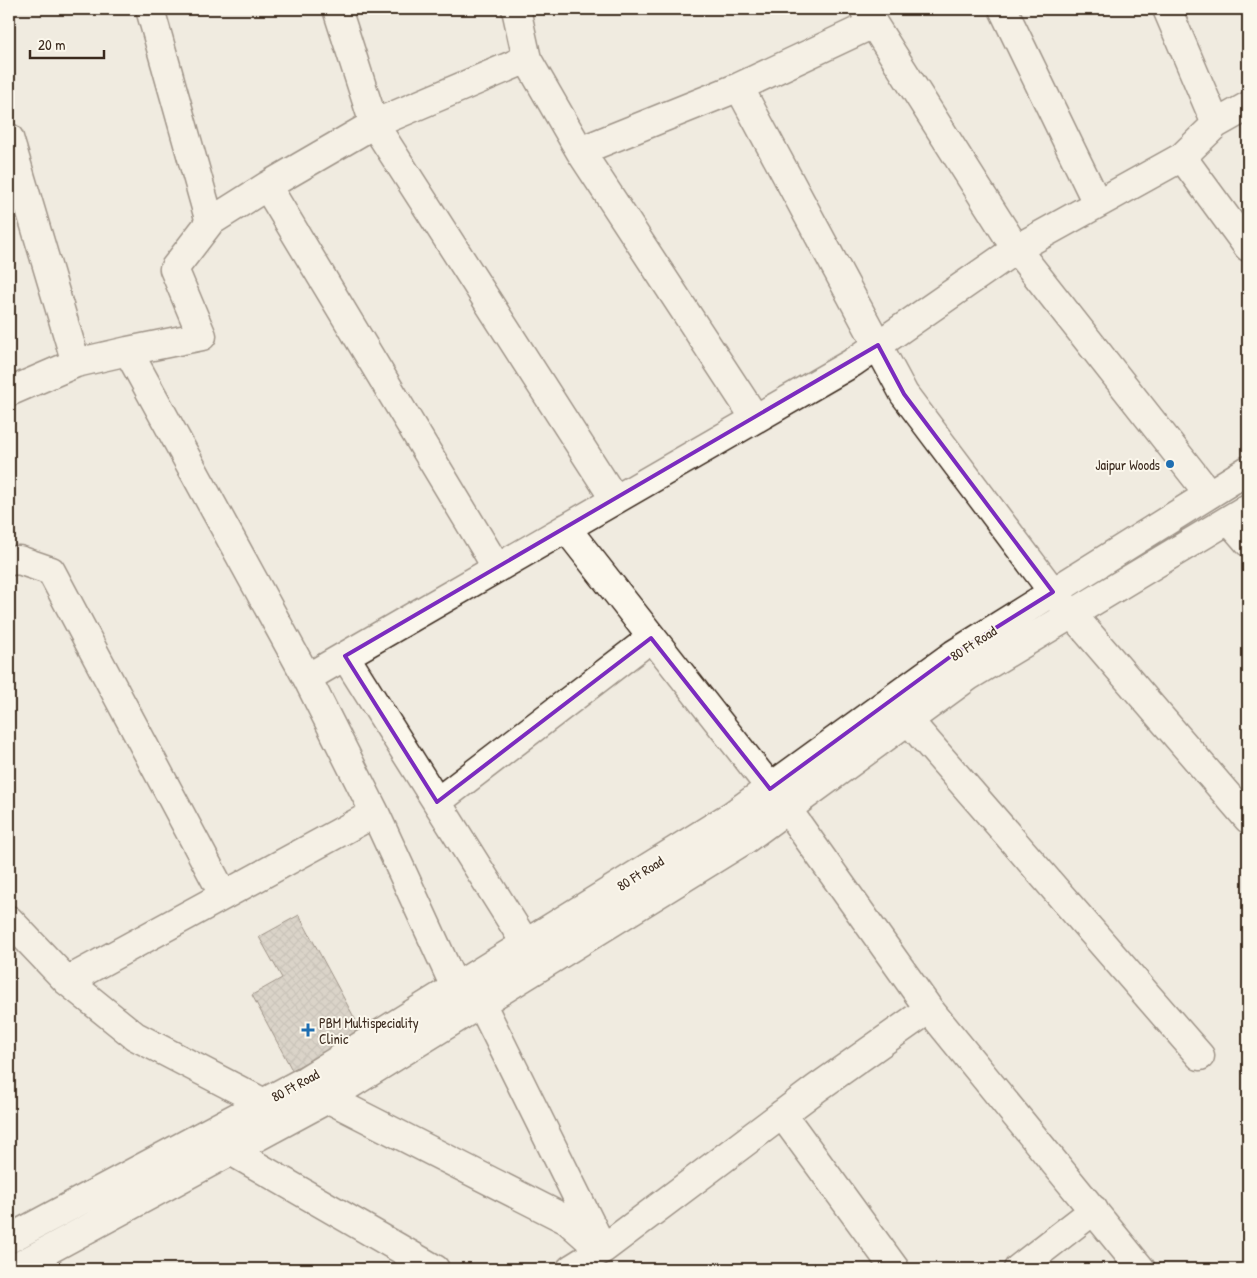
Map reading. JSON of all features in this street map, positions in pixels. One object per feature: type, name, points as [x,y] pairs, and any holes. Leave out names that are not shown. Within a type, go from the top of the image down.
[{"type":"street","points":[[150,9],[210,222]]},
{"type":"street","points":[[337,9],[374,124],[615,500]]},
{"type":"street","points":[[516,9],[527,59],[580,152],[755,418]]},
{"type":"street","points":[[1003,9],[1097,203]]},
{"type":"street","points":[[1167,9],[1216,124]]},
{"type":"street","points":[[580,152],[739,88],[869,16],[1016,249],[1209,494]]},
{"type":"street","points":[[9,392],[76,363],[202,336],[174,269],[210,222],[267,186],[374,124],[527,59]]},
{"type":"street","points":[[739,88],[904,394],[1053,592],[1248,819]]},
{"type":"street","points":[[307,678],[852,363],[1016,249],[1182,157],[1216,124],[1248,106]]},
{"type":"street","points":[[9,138],[76,363]]},
{"type":"street","points":[[1182,157],[1248,247]]},
{"type":"street","points":[[267,186],[498,568]]},
{"type":"street","points":[[128,351],[307,678],[375,813],[455,988]]},
{"type":"street","name":"80 Ft Road","points":[[14,1269],[327,1098],[746,838],[778,799],[954,654],[1248,470]]},
{"type":"street","points":[[1239,514],[1248,542]]},
{"type":"street","name":"80 Ft Road","points":[[9,1239],[306,1080],[731,816],[778,799],[908,720],[969,676],[1239,514]]},
{"type":"street","points":[[566,528],[778,799],[929,1009],[1141,1269]]},
{"type":"street","points":[[9,561],[19,560],[51,571],[223,894]]},
{"type":"street","points":[[437,802],[651,638]]},
{"type":"street","points":[[345,656],[526,944]]},
{"type":"street","points":[[908,720],[1200,1056]]},
{"type":"street","points":[[67,981],[223,894],[375,813]]},
{"type":"street","points":[[10,925],[67,981],[135,1036],[264,1102]]},
{"type":"street","points":[[481,1003],[590,1260]]},
{"type":"street","points":[[590,1260],[782,1114],[929,1009]]},
{"type":"street","points":[[327,1098],[567,1220],[590,1260]]},
{"type":"street","points":[[782,1114],[895,1269]]},
{"type":"street","points":[[230,1151],[435,1269]]},
{"type":"street","points":[[1018,1269],[1094,1210]]},
{"type":"highlighted area","points":[[878,345],[904,394],[1053,592],[954,654],[770,789],[651,638],[437,802],[345,656]]},
{"type":"building","points":[[299,915],[362,1032],[292,1070],[252,995],[282,978],[259,937]]},
{"type":"place","name":"Jaipur Woods","points":[[1170,464]]},
{"type":"place","name":"PBM Multispeciality Clinic","points":[[308,1030]]}]
